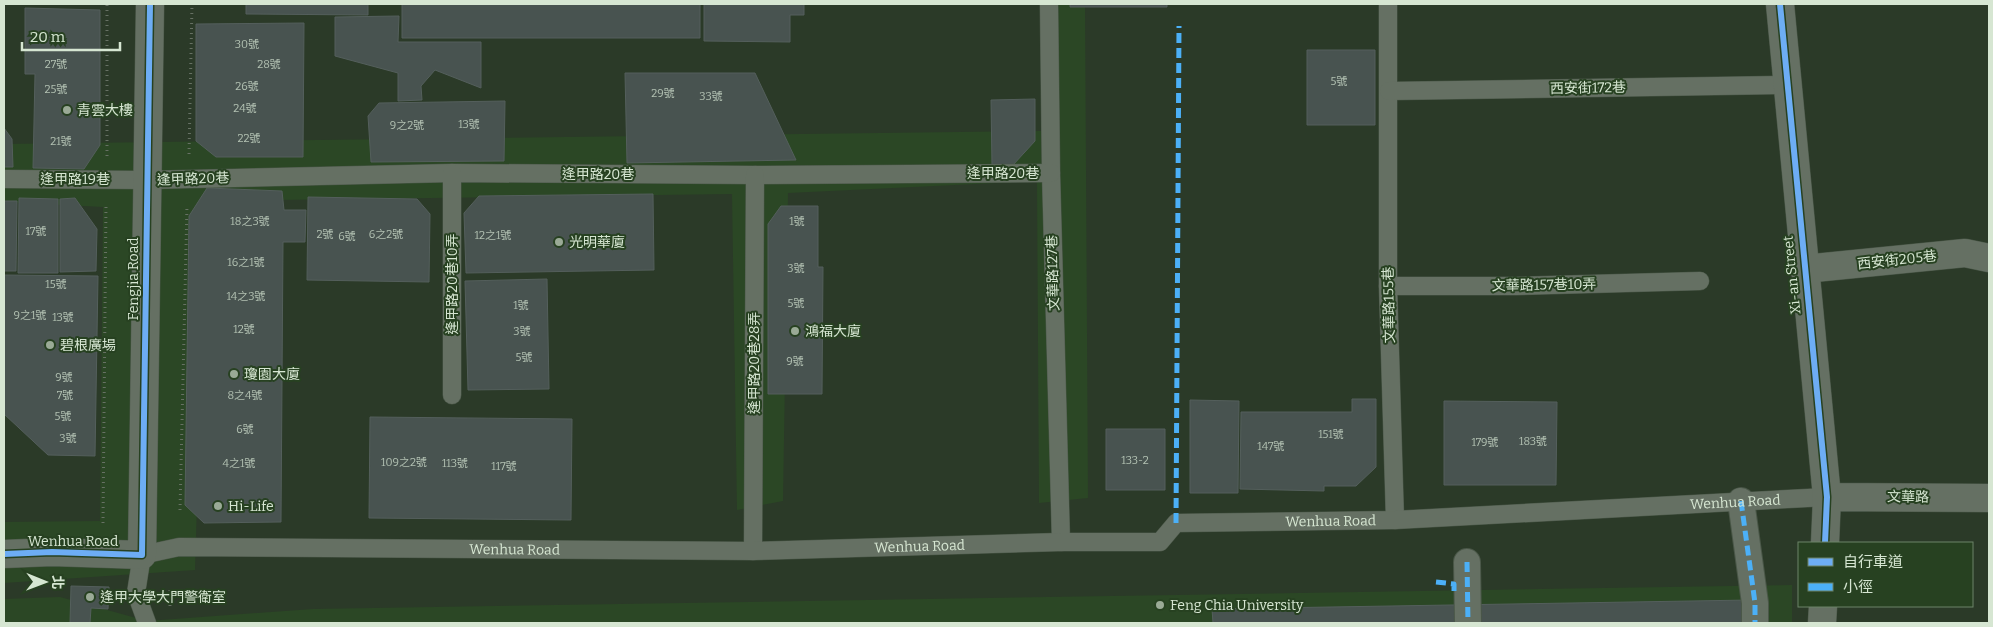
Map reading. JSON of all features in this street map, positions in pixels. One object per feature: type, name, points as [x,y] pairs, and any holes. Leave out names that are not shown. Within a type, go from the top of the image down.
[{"type":"street","name":"Fengjia Road","points":[[142,555],[150,4]]},
{"type":"street","name":"Xi-an Street","points":[[1780,4],[1786,85],[1827,496],[1825,542]]},
{"type":"street","name":"西安街205巷","points":[[1804,269],[1965,253],[1989,258]]},
{"type":"street","name":"文華路","points":[[1827,496],[1989,498]]},
{"type":"street","points":[[1741,501],[1755,603],[1755,623]]},
{"type":"street","name":"Wenhua Road","points":[[4,554],[142,555]]},
{"type":"street","points":[[1468,562],[1468,623]]},
{"type":"street","points":[[1822,623],[1823,607]]},
{"type":"lane","name":"文華路127巷","points":[[1049,4],[1051,173],[1061,542]]},
{"type":"lane","name":"文華路155巷","points":[[1388,4],[1388,286],[1395,520]]},
{"type":"lane","name":"西安街172巷","points":[[1389,91],[1786,85]]},
{"type":"lane","name":"逢甲路20巷","points":[[146,180],[452,173],[755,175],[1051,173]]},
{"type":"lane","name":"逢甲路20巷10弄","points":[[452,173],[452,395]]},
{"type":"lane","name":"逢甲路20巷28弄","points":[[753,550],[755,175]]},
{"type":"lane","name":"逢甲路19巷","points":[[4,179],[146,180]]},
{"type":"lane","name":"文華路157巷10弄","points":[[1388,286],[1516,286],[1700,281]]},
{"type":"lane","name":"Wenhua Road","points":[[142,555],[203,546],[753,550],[1061,542],[1160,542],[1176,523],[1395,520],[1827,496]]},
{"type":"lane","points":[[142,555],[136,593],[147,623]]},
{"type":"path","points":[[103,554],[107,4]]},
{"type":"path","points":[[180,510],[192,4]]},
{"type":"shaded area","points":[[1040,4],[1085,4],[1088,498],[1039,503],[1037,181],[788,193],[783,501],[737,510],[732,194],[206,201],[195,570],[4,583],[4,522],[100,521],[103,207],[4,202],[4,144],[1042,131]]},
{"type":"shaded area","name":"Feng Chia University","points":[[1792,585],[1792,623],[4,623],[4,599],[60,597],[147,621],[313,609]]},
{"type":"building","points":[[246,4],[368,4],[368,15],[246,14]]},
{"type":"building","points":[[402,4],[700,4],[700,38],[402,38]]},
{"type":"building","points":[[704,4],[804,4],[804,15],[790,15],[790,42],[704,41]]},
{"type":"building","points":[[1070,4],[1167,4],[1167,7],[1070,7]]},
{"type":"building","name":"青雲大樓","points":[[25,8],[100,10],[100,145],[84,169],[33,168],[35,74],[25,74]]},
{"type":"building","points":[[399,16],[398,42],[481,42],[481,88],[435,70],[421,86],[422,100],[398,101],[398,73],[335,56],[335,17]]},
{"type":"building","points":[[304,23],[303,157],[216,157],[196,141],[196,24]]},
{"type":"building","points":[[1307,50],[1375,50],[1375,125],[1307,125]]},
{"type":"building","points":[[625,73],[755,73],[796,160],[627,163]]},
{"type":"building","points":[[1035,99],[1035,141],[1013,165],[992,166],[991,100]]},
{"type":"building","points":[[505,101],[504,161],[371,162],[368,116],[379,103]]},
{"type":"building","points":[[4,128],[12,139],[13,167],[4,167]]},
{"type":"building","name":"瓊園大廈","points":[[207,188],[282,191],[284,210],[306,210],[305,242],[283,242],[281,522],[204,523],[185,505],[189,216]]},
{"type":"building","name":"光明華廈","points":[[653,194],[654,270],[466,273],[464,213],[479,196]]},
{"type":"building","points":[[308,197],[417,199],[430,214],[429,282],[307,280]]},
{"type":"building","points":[[19,198],[58,199],[58,273],[18,273]]},
{"type":"building","points":[[75,198],[97,229],[96,271],[60,272],[60,199]]},
{"type":"building","points":[[4,201],[17,201],[16,271],[4,271]]},
{"type":"building","name":"鴻福大廈","points":[[781,206],[818,206],[818,267],[823,267],[822,394],[768,394],[768,224]]},
{"type":"building","name":"碧根廣場","points":[[4,275],[98,276],[95,456],[48,455],[4,414]]},
{"type":"building","points":[[547,279],[549,389],[468,390],[465,281]]},
{"type":"building","points":[[1352,399],[1376,399],[1376,467],[1356,486],[1324,486],[1324,491],[1240,489],[1241,412],[1352,412]]},
{"type":"building","points":[[1190,400],[1239,401],[1238,493],[1190,493]]},
{"type":"building","points":[[1444,401],[1557,402],[1556,485],[1444,485]]},
{"type":"building","points":[[370,417],[572,419],[571,520],[369,518]]},
{"type":"building","points":[[1106,429],[1165,429],[1165,490],[1106,490]]},
{"type":"building","name":"逢甲大學大門警衛室","points":[[71,586],[109,587],[108,609],[91,608],[90,623],[70,623]]},
{"type":"building","points":[[1750,600],[1751,623],[1213,623],[1212,609]]},
{"type":"marked path","points":[[1176,523],[1179,26]]},
{"type":"marked path","points":[[1741,501],[1755,603],[1755,623]]},
{"type":"marked path","points":[[1467,562],[1468,623]]},
{"type":"marked path","points":[[1436,582],[1454,584],[1454,596]]},
{"type":"cycle path","points":[[4,554],[52,552],[142,555],[150,4]]},
{"type":"cycle path","points":[[1780,4],[1827,497],[1825,542]]},
{"type":"place","name":"青雲大樓","points":[[67,110]]},
{"type":"place","name":"光明華廈","points":[[559,242]]},
{"type":"place","name":"鴻福大廈","points":[[795,331]]},
{"type":"place","name":"碧根廣場","points":[[50,345]]},
{"type":"place","name":"瓊園大廈","points":[[234,374]]},
{"type":"place","name":"Hi-Life","points":[[218,506]]},
{"type":"place","name":"逢甲大學大門警衛室","points":[[90,597]]},
{"type":"place","name":"Feng Chia University","points":[[1160,605]]}]
